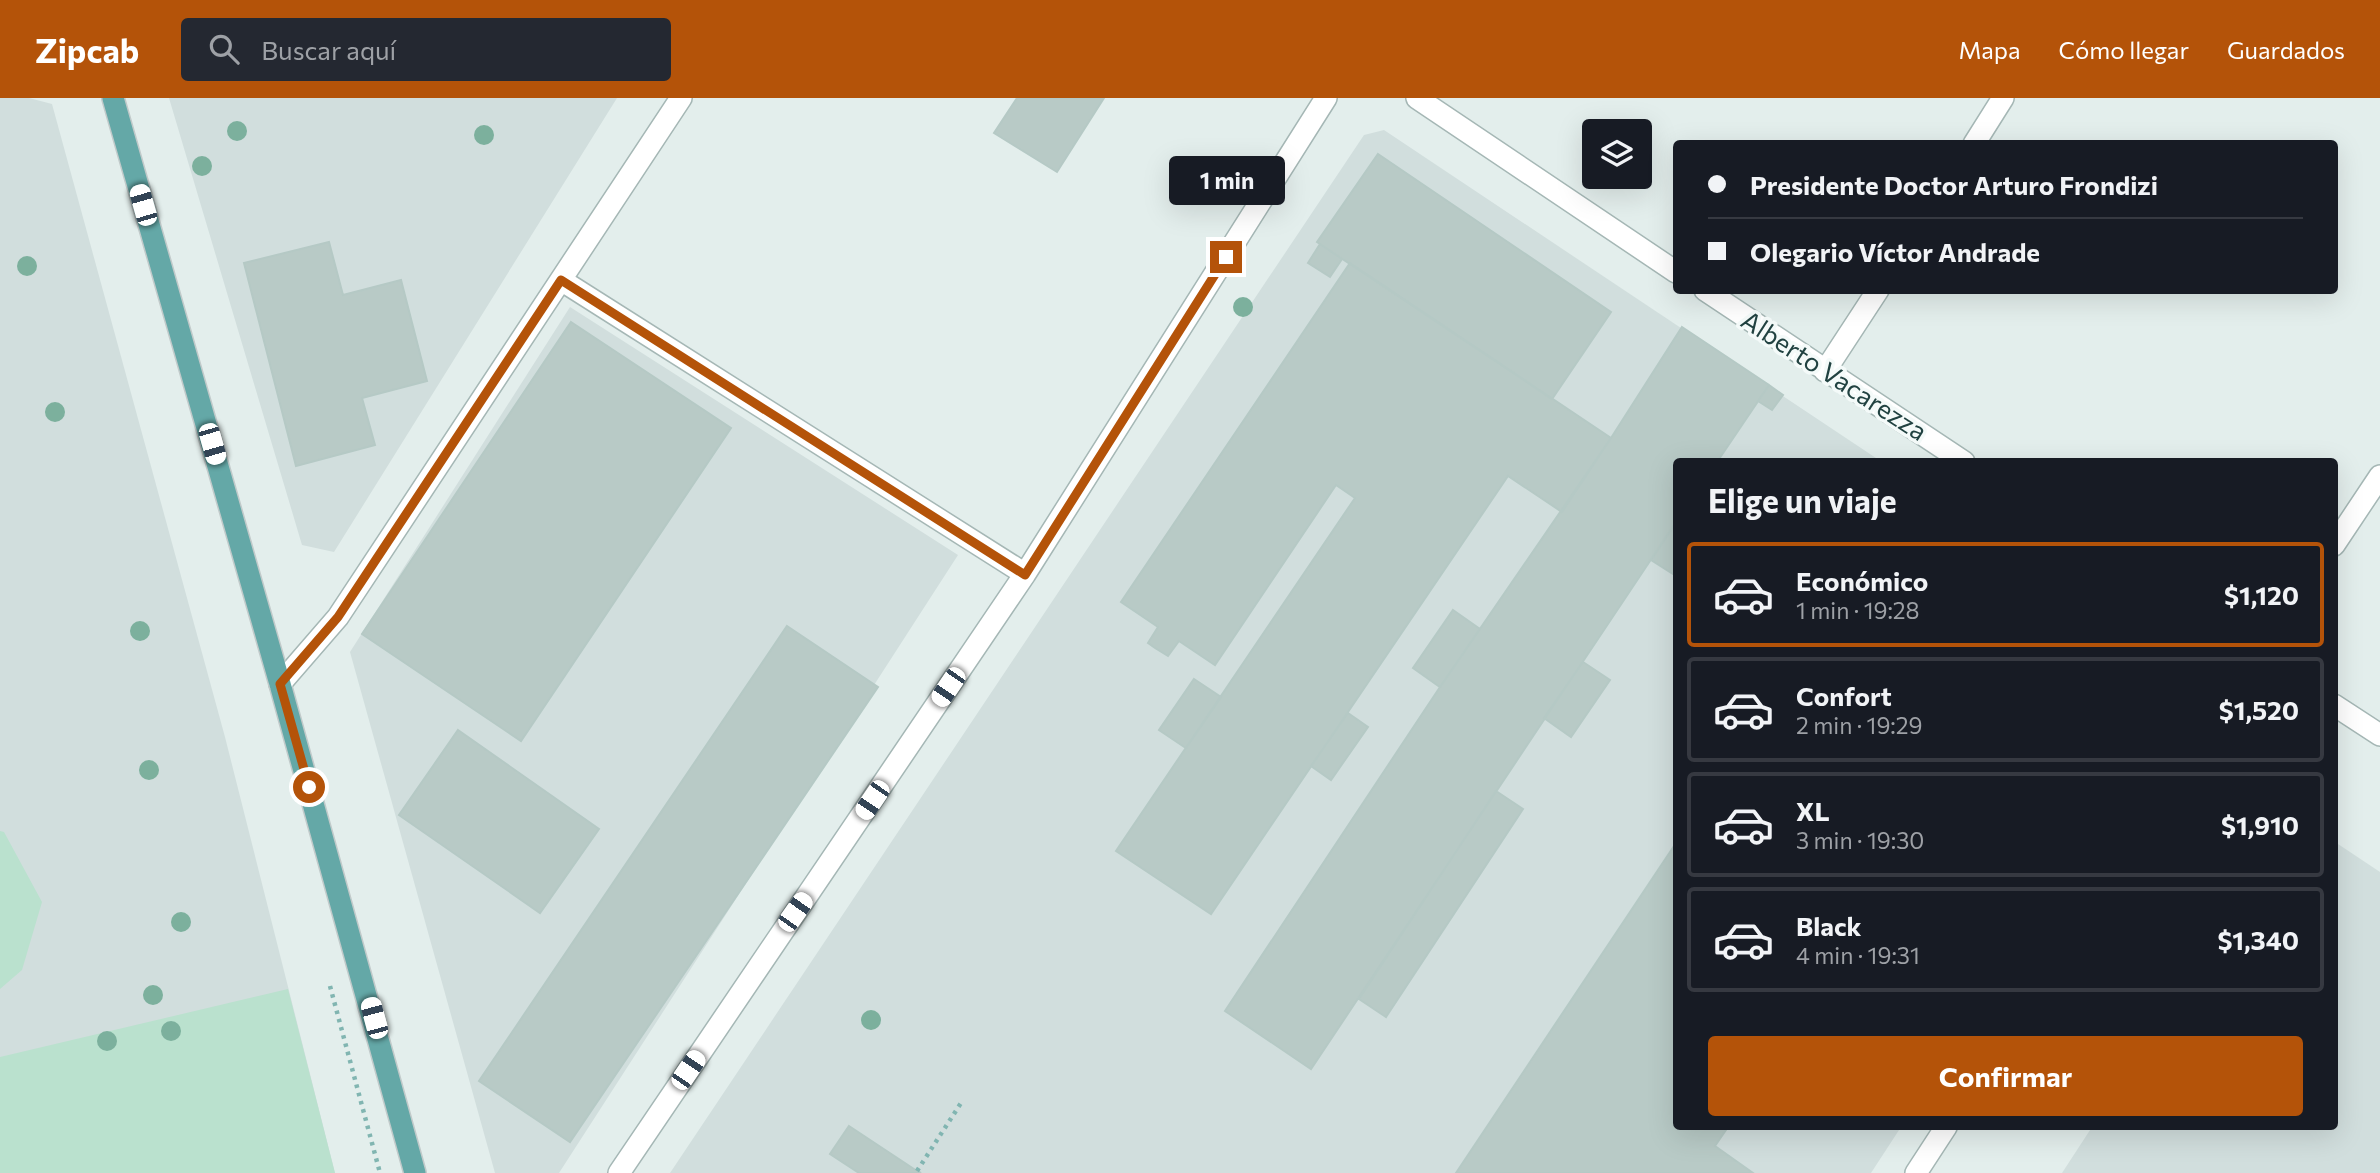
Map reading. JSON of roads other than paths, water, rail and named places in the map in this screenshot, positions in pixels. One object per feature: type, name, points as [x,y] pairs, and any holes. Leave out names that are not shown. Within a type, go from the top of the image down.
[{"type":"main road","points":[[113,98],[280,684],[415,1173]]},
{"type":"street","points":[[280,684],[338,617],[681,98]]},
{"type":"street","points":[[619,1173],[1025,575],[1326,98]]},
{"type":"street","points":[[1417,98],[1673,270]]},
{"type":"street","points":[[1977,140],[2003,98]]},
{"type":"street","points":[[561,280],[1025,575]]},
{"type":"street","name":"Alberto Vacarezza","points":[[1711,294],[1958,458]]},
{"type":"street","points":[[1825,371],[1875,294]]},
{"type":"street","points":[[2338,539],[2380,476]]},
{"type":"street","points":[[2338,708],[2380,735]]},
{"type":"street","points":[[1916,1173],[1944,1130]]}]
